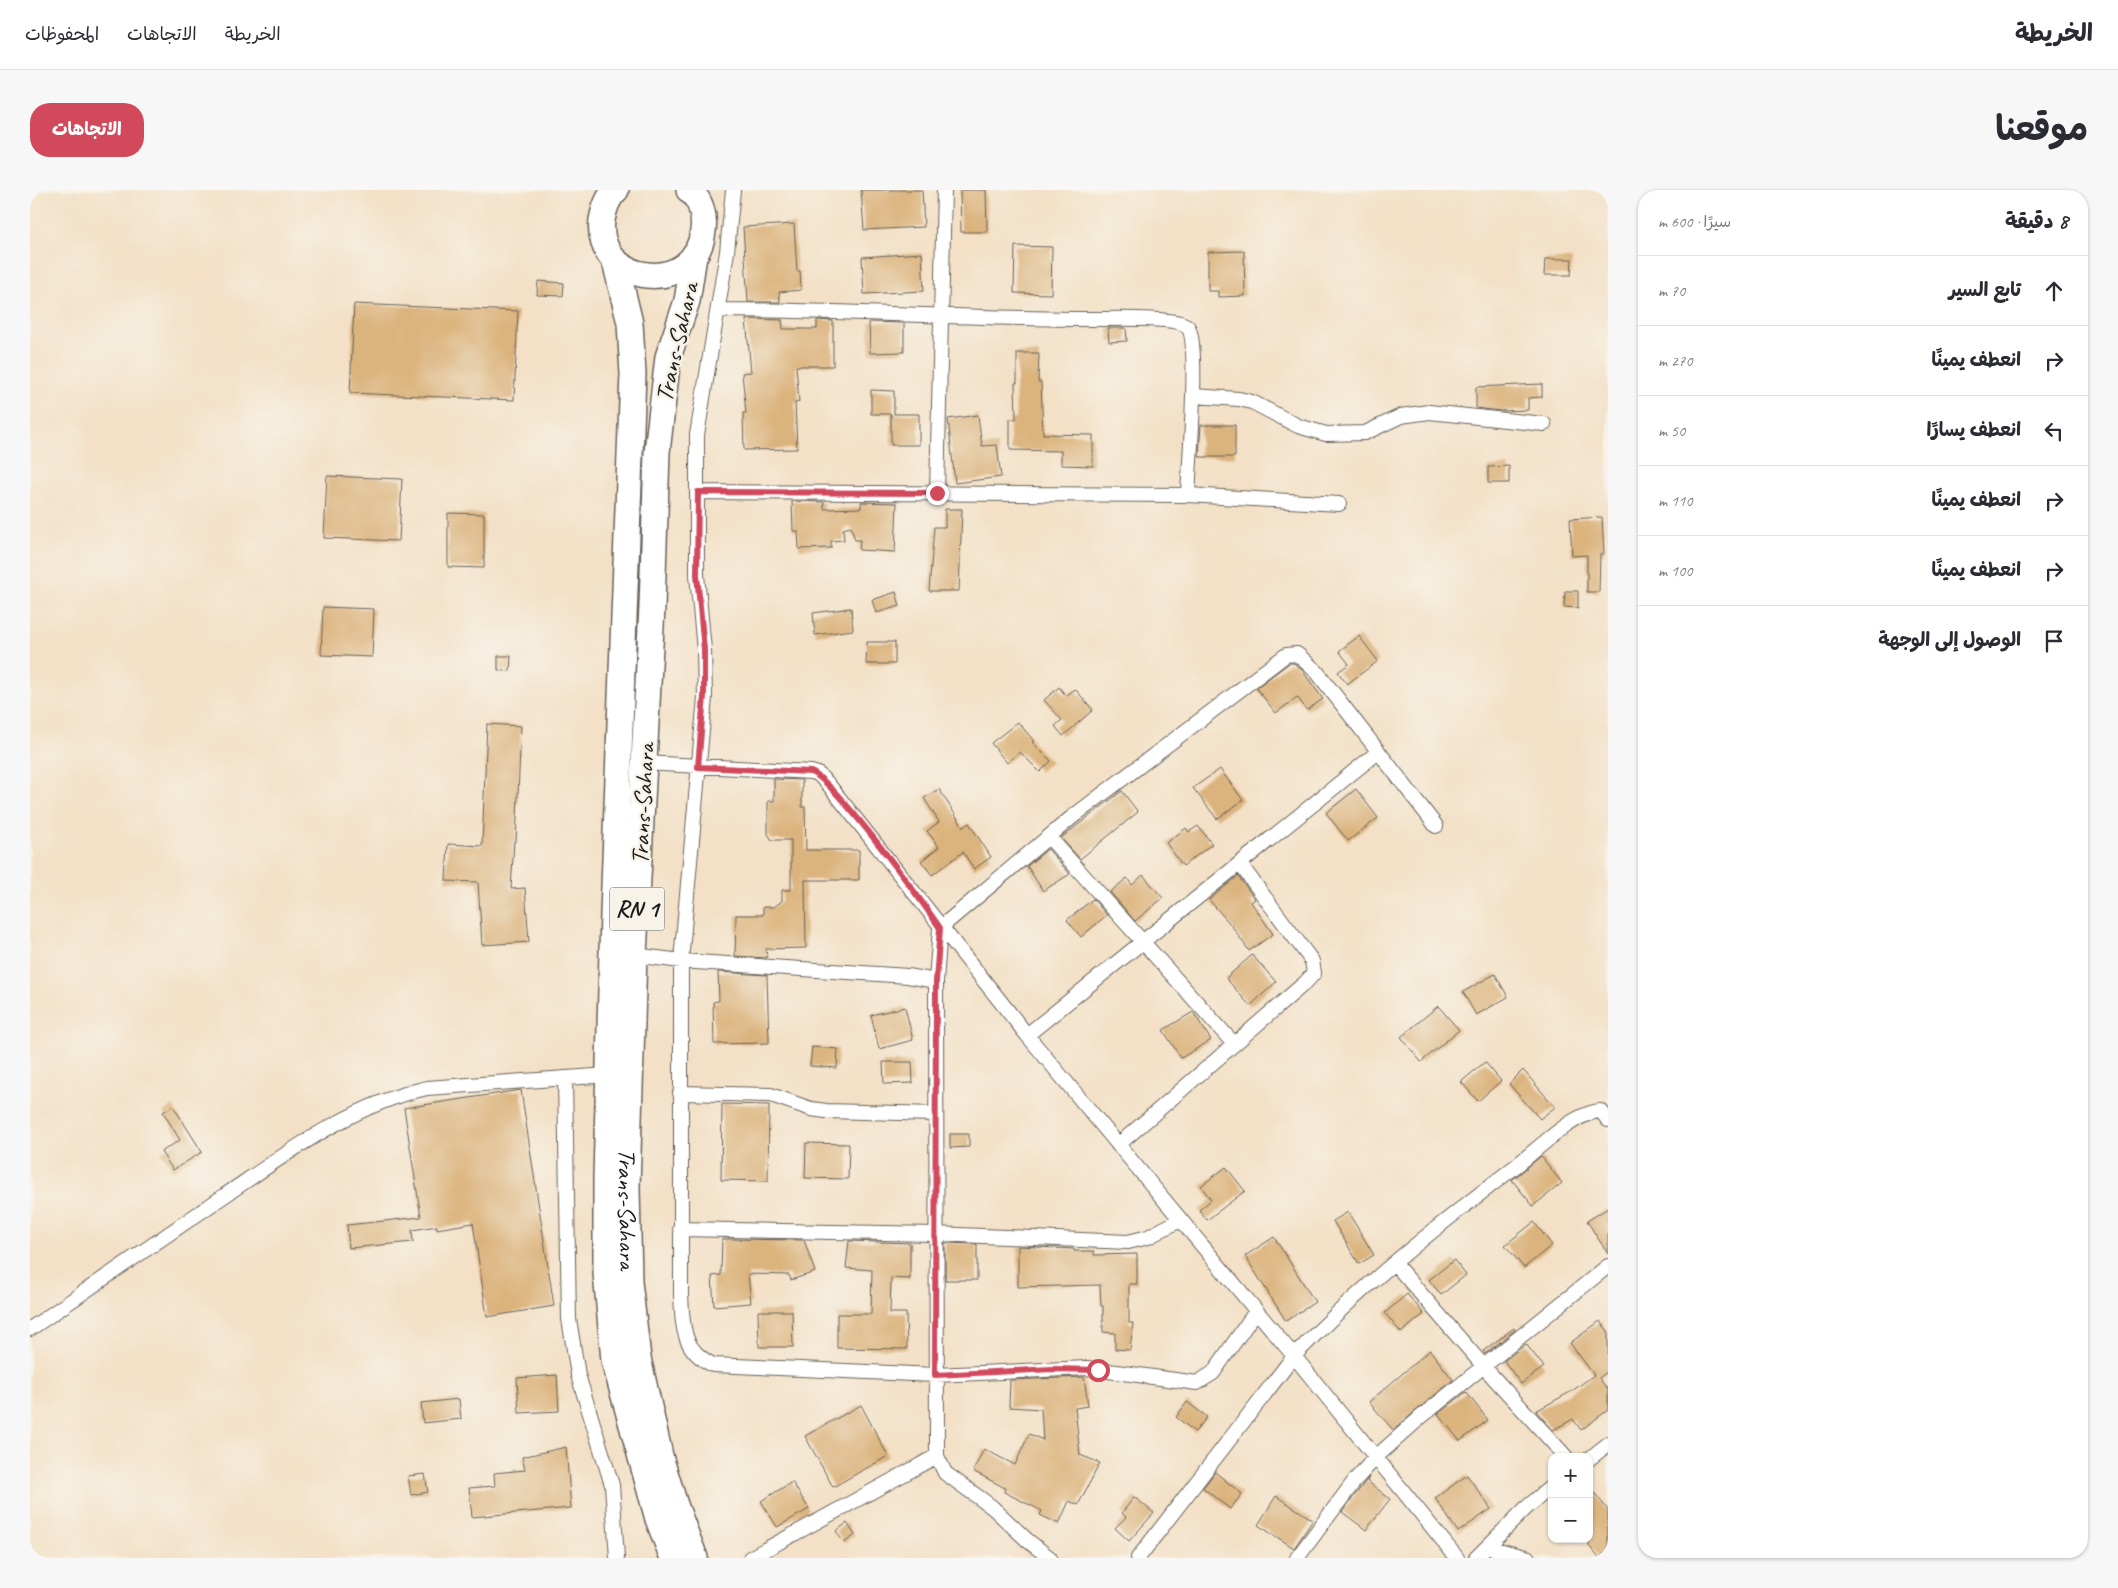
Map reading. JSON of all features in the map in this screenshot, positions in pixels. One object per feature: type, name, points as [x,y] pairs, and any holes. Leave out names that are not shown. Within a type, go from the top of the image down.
[{"type":"highway","name":"Trans-Sahara","points":[[616,190],[603,210],[601,229],[605,246],[615,261],[630,323],[633,374],[609,1076],[606,1273],[614,1360],[653,1502],[673,1558]]},
{"type":"highway","name":"Trans-Sahara","points":[[692,191],[700,205],[704,222],[687,301],[668,357],[662,392],[656,452],[652,607],[634,955],[627,1187],[629,1282],[638,1358],[655,1434],[674,1505],[695,1558]]},
{"type":"highway","points":[[615,261],[630,272],[647,276],[665,275],[681,268],[698,248]]},
{"type":"street","points":[[733,190],[718,310],[696,435],[698,492],[697,575],[704,650],[704,696],[681,961],[680,1229],[683,1330],[686,1341],[702,1360],[712,1364],[935,1375],[1087,1368],[1197,1383],[1213,1373],[1256,1311]]},
{"type":"street","points":[[937,493],[944,190]]},
{"type":"street","points":[[698,248],[726,252]]},
{"type":"street","points":[[718,310],[821,310],[942,315],[1133,319],[1183,323],[1191,334],[1192,396],[1188,495]]},
{"type":"street","points":[[1192,396],[1252,402],[1298,426],[1326,434],[1365,433],[1401,416],[1429,412],[1544,424]]},
{"type":"street","points":[[698,492],[1188,495],[1339,504]]},
{"type":"street","points":[[1050,1558],[1027,1540],[992,1507],[945,1473],[936,1456],[936,981],[940,928],[1145,760],[1289,654],[1297,654],[1318,672],[1436,826]]},
{"type":"street","points":[[1027,1035],[1378,752]]},
{"type":"street","points":[[644,763],[811,772],[818,774],[864,828],[940,928],[1027,1035],[1294,1356],[1457,1558]]},
{"type":"street","points":[[1049,837],[1234,1044]]},
{"type":"street","points":[[1118,1145],[1306,982],[1314,969],[1312,962],[1240,864]]},
{"type":"street","points":[[634,955],[681,961],[908,976],[936,981]]},
{"type":"street","points":[[30,1329],[310,1138],[353,1114],[402,1094],[427,1088],[609,1076]]},
{"type":"street","points":[[565,1078],[570,1319],[578,1375],[612,1485],[617,1558]]},
{"type":"street","points":[[680,1093],[771,1095],[811,1109],[826,1111],[936,1114]]},
{"type":"street","points":[[1138,1558],[1294,1356],[1317,1333],[1448,1219],[1569,1125],[1594,1112],[1600,1111],[1608,1120]]},
{"type":"street","points":[[680,1229],[935,1234],[1128,1242],[1148,1237],[1180,1220]]},
{"type":"street","points":[[1396,1264],[1484,1367],[1562,1453]]},
{"type":"street","points":[[1297,1558],[1347,1490],[1376,1457],[1422,1416],[1484,1367],[1552,1309],[1608,1266]]},
{"type":"street","points":[[1593,1456],[1608,1444]]},
{"type":"street","points":[[750,1558],[936,1456]]},
{"type":"street","points":[[1476,1558],[1548,1490]]},
{"type":"street","points":[[1487,1547],[1529,1558]]},
{"type":"building","points":[[861,190],[922,190],[924,227],[864,230]]},
{"type":"building","points":[[960,190],[986,190],[987,232],[961,232]]},
{"type":"building","points":[[794,224],[797,271],[800,271],[801,290],[779,292],[780,302],[748,302],[743,227]]},
{"type":"building","points":[[1015,246],[1052,247],[1051,294],[1014,293]]},
{"type":"building","points":[[1244,251],[1245,296],[1218,297],[1218,291],[1208,291],[1208,252]]},
{"type":"building","points":[[922,253],[924,291],[864,294],[862,257]]},
{"type":"building","points":[[1545,259],[1572,259],[1571,275],[1544,275]]},
{"type":"building","points":[[538,281],[564,283],[563,296],[537,295]]},
{"type":"building","points":[[354,304],[518,311],[514,400],[350,393]]},
{"type":"building","points":[[746,319],[782,320],[783,329],[817,329],[817,320],[833,321],[833,366],[796,366],[799,402],[795,403],[797,449],[744,450],[743,413],[746,413],[742,373],[751,372]]},
{"type":"building","points":[[869,322],[904,323],[904,352],[870,353]]},
{"type":"building","points":[[1108,328],[1126,328],[1127,341],[1109,342]]},
{"type":"building","points":[[1017,353],[1039,353],[1038,382],[1041,382],[1043,434],[1093,435],[1093,466],[1061,465],[1061,451],[1010,450],[1010,419],[1016,419],[1015,383],[1017,383]]},
{"type":"building","points":[[1542,384],[1542,397],[1528,398],[1528,410],[1500,411],[1476,408],[1476,387]]},
{"type":"building","points":[[871,390],[894,391],[894,414],[919,414],[919,445],[891,445],[891,414],[871,414]]},
{"type":"building","points":[[978,415],[982,446],[997,445],[1001,477],[955,483],[948,419]]},
{"type":"building","points":[[1201,425],[1235,425],[1235,457],[1199,457]]},
{"type":"building","points":[[1509,466],[1509,483],[1488,483],[1488,467]]},
{"type":"building","points":[[327,476],[402,479],[399,541],[324,538]]},
{"type":"building","points":[[792,501],[824,502],[824,509],[861,508],[861,502],[897,503],[895,552],[859,550],[860,540],[855,540],[851,527],[843,529],[844,540],[831,541],[831,548],[799,549],[798,531],[793,531]]},
{"type":"building","points":[[945,509],[962,509],[959,591],[929,591],[934,527],[945,527]]},
{"type":"building","points":[[448,513],[484,514],[484,568],[448,567]]},
{"type":"building","points":[[1602,517],[1604,554],[1600,554],[1599,592],[1587,592],[1587,555],[1572,556],[1570,519]]},
{"type":"building","points":[[1565,591],[1578,591],[1578,608],[1564,607]]},
{"type":"building","points":[[896,592],[900,606],[876,613],[872,600]]},
{"type":"building","points":[[323,607],[374,609],[372,657],[321,655]]},
{"type":"building","points":[[851,608],[853,630],[815,635],[813,613]]},
{"type":"building","points":[[1359,636],[1378,661],[1347,684],[1338,672],[1349,664],[1339,651]]},
{"type":"building","points":[[867,642],[895,642],[895,664],[866,664]]},
{"type":"building","points":[[498,656],[511,656],[510,671],[498,670]]},
{"type":"building","points":[[1289,663],[1294,663],[1302,670],[1323,699],[1307,710],[1297,697],[1276,713],[1256,688]]},
{"type":"building","points":[[1059,687],[1066,696],[1075,689],[1093,710],[1063,736],[1055,726],[1062,720],[1044,700]]},
{"type":"building","points":[[1018,722],[1034,741],[1032,742],[1051,761],[1040,772],[1020,752],[1007,763],[991,743]]},
{"type":"building","points":[[487,724],[521,726],[516,841],[514,841],[511,889],[525,888],[529,942],[482,945],[478,882],[446,881],[448,844],[482,846]]},
{"type":"building","points":[[1220,769],[1243,800],[1217,819],[1193,788]]},
{"type":"building","points":[[774,779],[802,780],[802,807],[805,807],[806,850],[859,850],[859,880],[805,880],[806,948],[766,949],[767,958],[735,956],[736,915],[763,915],[763,907],[774,907],[782,901],[782,890],[791,890],[791,840],[772,840],[768,834],[768,801],[774,801]]},
{"type":"building","points":[[939,789],[963,827],[969,823],[991,857],[974,869],[963,852],[932,875],[921,861],[939,847],[927,831],[939,822],[924,798]]},
{"type":"building","points":[[1356,789],[1378,818],[1348,841],[1326,813]]},
{"type":"building","points":[[1122,791],[1138,812],[1080,859],[1061,838]]},
{"type":"building","points":[[1198,826],[1212,844],[1183,866],[1166,843],[1186,828],[1189,832]]},
{"type":"building","points":[[1048,849],[1070,874],[1043,891],[1027,866]]},
{"type":"building","points":[[1143,875],[1163,898],[1135,921],[1110,892],[1127,878],[1132,885]]},
{"type":"building","points":[[1238,876],[1255,899],[1251,902],[1273,934],[1249,951],[1232,926],[1209,900]]},
{"type":"building","points":[[1093,899],[1107,915],[1081,937],[1067,920]]},
{"type":"building","points":[[1252,955],[1276,982],[1250,1006],[1226,978]]},
{"type":"building","points":[[718,972],[767,975],[769,1043],[714,1044],[713,1002],[719,1001]]},
{"type":"building","points":[[1495,974],[1508,997],[1476,1015],[1463,992]]},
{"type":"building","points":[[1438,1006],[1459,1030],[1421,1062],[1401,1037]]},
{"type":"building","points":[[905,1007],[913,1040],[879,1049],[871,1015]]},
{"type":"building","points":[[1193,1012],[1211,1040],[1181,1058],[1163,1030]]},
{"type":"building","points":[[812,1047],[838,1049],[837,1068],[810,1066]]},
{"type":"building","points":[[883,1062],[912,1062],[913,1083],[884,1084]]},
{"type":"building","points":[[1485,1062],[1501,1081],[1478,1101],[1461,1082]]},
{"type":"building","points":[[1523,1070],[1555,1107],[1540,1119],[1509,1084]]},
{"type":"building","points":[[521,1090],[554,1306],[487,1317],[473,1223],[437,1229],[437,1226],[412,1230],[413,1242],[349,1248],[347,1225],[421,1217],[404,1108]]},
{"type":"building","points":[[722,1104],[769,1105],[768,1181],[721,1180]]},
{"type":"building","points":[[173,1106],[202,1152],[173,1170],[161,1152],[180,1140],[163,1112]]},
{"type":"building","points":[[950,1134],[969,1134],[969,1147],[950,1148]]},
{"type":"building","points":[[806,1143],[849,1144],[848,1179],[805,1178]]},
{"type":"building","points":[[1541,1156],[1562,1183],[1533,1206],[1512,1180]]},
{"type":"building","points":[[1226,1167],[1245,1191],[1207,1220],[1199,1210],[1211,1200],[1201,1186]]},
{"type":"building","points":[[1608,1208],[1608,1254],[1587,1221]]},
{"type":"building","points":[[1348,1212],[1374,1255],[1359,1264],[1333,1221]]},
{"type":"building","points":[[1534,1222],[1552,1245],[1524,1268],[1505,1245]]},
{"type":"building","points":[[1274,1237],[1315,1302],[1286,1321],[1245,1256]]},
{"type":"building","points":[[722,1239],[804,1240],[815,1272],[791,1280],[789,1275],[748,1274],[751,1303],[714,1306],[712,1276],[721,1275]]},
{"type":"building","points":[[849,1241],[910,1243],[910,1279],[891,1278],[890,1313],[906,1313],[907,1349],[837,1348],[837,1314],[871,1314],[872,1270],[846,1268]]},
{"type":"building","points":[[945,1243],[977,1244],[977,1280],[945,1280]]},
{"type":"building","points":[[1018,1246],[1094,1251],[1094,1255],[1137,1254],[1137,1284],[1129,1284],[1129,1323],[1133,1323],[1130,1350],[1115,1349],[1115,1333],[1103,1332],[1103,1306],[1101,1306],[1100,1285],[1018,1287]]},
{"type":"building","points":[[1454,1260],[1466,1275],[1441,1295],[1429,1280]]},
{"type":"building","points":[[1407,1294],[1424,1314],[1401,1333],[1385,1313]]},
{"type":"building","points":[[758,1311],[792,1311],[793,1347],[759,1347]]},
{"type":"building","points":[[1600,1321],[1608,1331],[1608,1371],[1599,1378],[1608,1390],[1608,1410],[1581,1430],[1573,1419],[1553,1430],[1536,1411],[1572,1391],[1594,1375],[1570,1343]]},
{"type":"building","points":[[1514,1328],[1515,1330],[1485,1354],[1483,1351]]},
{"type":"building","points":[[1526,1344],[1544,1367],[1521,1384],[1504,1361]]},
{"type":"building","points":[[1430,1350],[1453,1380],[1393,1430],[1369,1402]]},
{"type":"building","points":[[557,1375],[559,1411],[519,1413],[517,1378]]},
{"type":"building","points":[[1084,1377],[1088,1406],[1075,1408],[1080,1455],[1100,1463],[1078,1505],[1069,1501],[1059,1524],[1040,1515],[1042,1511],[1004,1492],[1005,1488],[973,1471],[984,1449],[1015,1465],[1029,1434],[1043,1440],[1041,1409],[1009,1407],[1010,1380]]},
{"type":"building","points":[[1466,1392],[1488,1420],[1460,1441],[1438,1414]]},
{"type":"building","points":[[459,1399],[461,1419],[423,1423],[421,1403]]},
{"type":"building","points":[[1187,1402],[1207,1417],[1195,1432],[1176,1417]]},
{"type":"building","points":[[861,1405],[888,1456],[833,1487],[805,1436]]},
{"type":"building","points":[[566,1447],[571,1508],[472,1517],[469,1488],[495,1486],[494,1473],[525,1470],[522,1457]]},
{"type":"building","points":[[1215,1472],[1242,1494],[1230,1509],[1203,1488]]},
{"type":"building","points":[[425,1474],[428,1492],[411,1495],[408,1476]]},
{"type":"building","points":[[1467,1475],[1491,1509],[1458,1532],[1435,1498]]},
{"type":"building","points":[[1369,1477],[1367,1481],[1390,1499],[1366,1530],[1342,1512]]},
{"type":"building","points":[[792,1482],[809,1509],[777,1527],[761,1501]]},
{"type":"building","points":[[1593,1491],[1608,1510],[1608,1551],[1599,1558],[1589,1546],[1589,1543],[1593,1543]]},
{"type":"building","points":[[1276,1496],[1313,1520],[1294,1548],[1258,1525]]},
{"type":"building","points":[[1134,1497],[1154,1513],[1129,1541],[1115,1528],[1126,1517],[1122,1513]]},
{"type":"building","points":[[847,1523],[855,1535],[844,1543],[836,1531]]},
{"type":"route","points":[[937,493],[698,492],[697,575],[704,650],[704,696],[698,767],[811,772],[818,774],[864,828],[940,928],[936,981],[935,1375],[1052,1369],[1087,1368],[1098,1370]]}]
